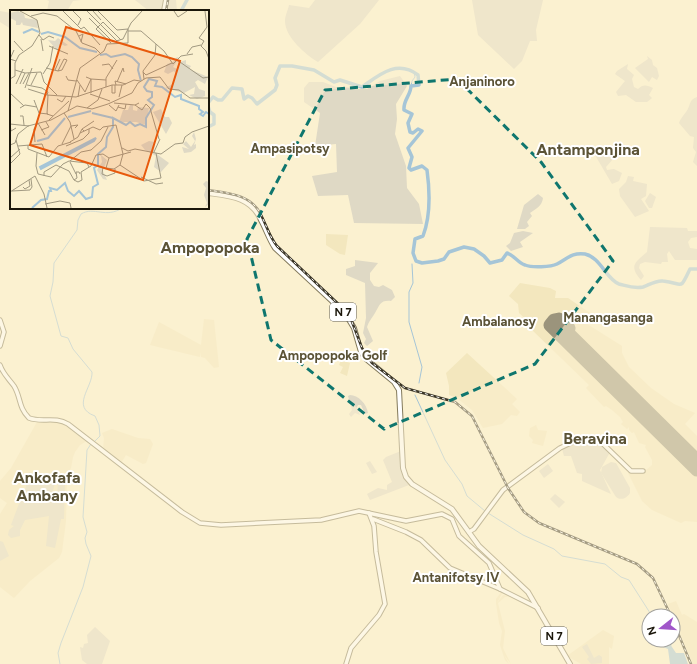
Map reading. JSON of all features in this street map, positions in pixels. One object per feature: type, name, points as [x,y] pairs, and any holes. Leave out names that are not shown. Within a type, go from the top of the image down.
[{"type":"main road","points":[[164,10],[166,0]]},
{"type":"main road","name":"N 7","points":[[209,193],[238,198],[251,205],[260,217],[270,241],[275,248],[345,313],[354,328],[366,360],[397,385],[401,396],[403,468],[406,477],[417,488],[452,509],[484,552],[525,588],[570,664]]},
{"type":"street","points":[[0,320],[4,332],[0,346]]},
{"type":"street","points":[[0,365],[4,375],[14,386],[20,405],[29,418],[64,421],[182,512],[200,523],[221,525],[321,520],[359,511],[406,521],[437,514],[447,516],[452,519],[459,536],[489,563],[500,589]]},
{"type":"street","points":[[469,532],[474,529],[503,490],[560,448],[579,439],[592,439],[600,441],[631,471],[643,471]]},
{"type":"street","points":[[346,664],[351,648],[380,615],[385,604],[373,519],[369,513]]},
{"type":"street","points":[[373,519],[406,532],[421,540],[450,568],[500,589],[538,608]]},
{"type":"street","points":[[472,537],[474,529]]},
{"type":"highlighted area","points":[[457,79],[541,162],[613,261],[535,364],[384,429],[271,340],[247,239],[325,90]]},
{"type":"shaded area","points":[[47,0],[81,0],[73,1],[68,10],[47,10],[49,1]]},
{"type":"shaded area","points":[[135,0],[176,0],[177,10],[148,10]]},
{"type":"shaded area","points":[[315,0],[379,0],[360,24],[318,62],[302,50],[292,39],[288,33],[285,21],[289,5],[309,8]]},
{"type":"shaded area","points":[[472,0],[543,0],[536,30],[537,41],[530,41],[522,61],[514,69],[478,35]]},
{"type":"shaded area","points":[[0,11],[10,13],[10,28],[0,22]]},
{"type":"shaded area","points":[[647,56],[652,60],[653,65],[657,68],[659,76],[657,80],[652,77],[649,82],[635,68],[648,59]]},
{"type":"shaded area","points":[[628,64],[627,69],[634,75],[632,79],[634,87],[638,89],[642,86],[649,86],[653,88],[649,95],[652,98],[647,102],[636,102],[626,95],[618,96],[616,92],[625,81],[615,74]]},
{"type":"shaded area","points":[[400,76],[407,86],[396,104],[397,119],[395,134],[406,166],[407,188],[419,204],[423,224],[354,223],[348,195],[318,196],[312,176],[337,172],[336,144],[315,146],[320,113],[304,102],[304,88],[309,82],[323,82],[336,87],[367,89],[380,81]]},
{"type":"shaded area","points":[[697,97],[697,166],[693,162],[696,152],[693,148],[694,137],[690,136],[679,123],[681,118],[688,110],[691,101]]},
{"type":"shaded area","points":[[620,151],[606,167],[607,170],[614,169],[622,173],[619,181],[612,184],[595,155],[595,152]]},
{"type":"shaded area","points":[[628,176],[634,177],[633,181],[647,184],[646,196],[641,199],[649,211],[635,217],[620,196],[619,189],[626,182]]},
{"type":"shaded area","points":[[650,193],[656,197],[652,208],[649,208],[645,201]]},
{"type":"shaded area","points":[[538,194],[543,198],[538,207],[530,213],[532,216],[527,222],[529,226],[525,229],[517,229],[524,205]]},
{"type":"shaded area","points":[[650,227],[687,228],[688,231],[697,231],[697,237],[691,238],[688,242],[690,248],[697,249],[697,260],[675,260],[669,251],[667,254],[668,262],[662,262],[661,264],[645,262],[640,264],[639,268],[644,276],[641,280],[634,267],[637,261],[647,252]]},
{"type":"shaded area","points":[[523,231],[533,233],[520,242],[523,247],[511,251],[506,246],[510,243],[514,233]]},
{"type":"shaded area","points":[[326,234],[348,235],[345,255],[340,254],[326,245]]},
{"type":"shaded area","points":[[355,260],[378,263],[370,273],[370,280],[374,286],[379,287],[383,285],[392,290],[395,297],[391,301],[382,302],[370,321],[367,327],[373,341],[367,346],[364,343],[366,339],[363,333],[366,318],[365,283],[346,275],[346,269],[355,266]]},
{"type":"shaded area","points":[[520,283],[550,288],[556,291],[555,298],[568,298],[590,313],[587,324],[622,346],[622,353],[629,367],[651,388],[674,404],[695,413],[685,424],[697,436],[697,522],[685,521],[681,523],[652,510],[642,501],[628,473],[630,471],[644,472],[652,465],[652,460],[645,447],[646,445],[639,443],[634,432],[632,433],[629,430],[629,427],[627,429],[621,424],[623,422],[620,417],[606,406],[604,407],[586,388],[589,385],[531,329],[532,325],[519,313],[518,304],[509,296]]},
{"type":"shaded area","points":[[204,319],[214,320],[219,367],[214,368],[205,358],[201,357],[201,352],[200,357],[150,345],[159,322],[201,345]]},
{"type":"shaded area","points":[[467,353],[517,399],[512,404],[520,412],[517,416],[511,415],[502,424],[483,428],[472,410],[457,398],[449,395],[449,386],[446,373]]},
{"type":"shaded area","points":[[341,360],[350,363],[347,376],[340,373],[343,367],[339,365]]},
{"type":"shaded area","points":[[353,395],[362,401],[366,406],[368,413],[365,414],[361,405],[358,405],[357,407],[360,415],[355,413],[351,417],[349,414],[352,410],[348,396]]},
{"type":"shaded area","points":[[54,421],[69,426],[87,441],[80,445],[75,452],[71,468],[67,475],[66,521],[62,552],[59,558],[30,581],[14,598],[0,587],[0,514],[7,503],[0,498],[0,481],[11,468],[37,422]]},
{"type":"shaded area","points":[[536,425],[538,430],[547,431],[543,446],[532,443],[533,440],[529,436],[530,428]]},
{"type":"shaded area","points":[[112,429],[138,438],[150,439],[153,444],[146,463],[143,464],[126,455],[121,463],[103,450],[104,438],[102,433]]},
{"type":"shaded area","points":[[589,439],[601,443],[609,450],[609,454],[600,470],[611,494],[582,481],[582,474],[577,473],[571,456],[564,456],[562,449],[574,442]]},
{"type":"shaded area","points":[[401,451],[402,473],[409,485],[370,500],[367,494],[378,488],[387,490],[387,485],[392,482],[383,460],[386,457]]},
{"type":"shaded area","points":[[370,461],[377,472],[372,474],[366,463]]},
{"type":"shaded area","points":[[611,462],[616,463],[630,488],[630,493],[624,498],[620,499],[616,497],[601,473],[602,467]]},
{"type":"shaded area","points":[[548,464],[553,471],[544,478],[539,471]]},
{"type":"shaded area","points":[[29,472],[56,479],[51,498],[25,491]]},
{"type":"shaded area","points":[[58,481],[65,481],[64,519],[61,519],[55,548],[46,546],[49,516],[25,520],[20,530],[20,536],[11,538],[8,535],[9,530],[14,526],[11,525],[23,493],[57,501]]},
{"type":"shaded area","points":[[555,494],[565,502],[559,508],[550,499]]},
{"type":"shaded area","points":[[0,541],[3,542],[9,556],[0,561]]},
{"type":"shaded area","points":[[502,591],[503,592],[497,603],[503,595],[511,596],[505,597],[498,603],[505,631],[503,648],[511,664],[504,655],[509,664],[505,660],[500,645],[502,631],[499,623],[496,599]]},
{"type":"shaded area","points":[[676,601],[679,608],[670,608],[668,604]]},
{"type":"shaded area","points":[[681,613],[682,615],[684,614],[697,622],[697,664],[693,664],[681,635]]},
{"type":"shaded area","points":[[95,627],[110,641],[102,664],[87,664],[82,660],[80,647],[83,648],[84,644],[88,643],[87,635]]},
{"type":"shaded area","points":[[603,630],[614,636],[612,649],[609,647],[609,664],[581,664],[567,656]]},
{"type":"shaded area","points":[[587,644],[594,658],[599,655],[602,657],[602,663],[591,664],[587,659],[589,657],[582,647]]},
{"type":"water","points":[[666,648],[673,648],[676,653],[684,653],[688,664],[670,664],[668,649]]},
{"type":"waterway","points":[[182,10],[187,0]]},
{"type":"waterway","points":[[209,102],[213,97],[218,100],[222,100],[232,88],[242,89],[244,99],[248,96],[257,104],[275,90],[277,85],[275,78],[280,66],[292,66],[314,70],[334,82],[340,80],[362,87],[388,70],[403,68],[410,70],[418,75],[419,85],[411,86],[404,110],[412,114],[408,123],[410,132],[413,133],[418,129],[422,131],[408,148],[412,157],[409,168],[411,170],[422,166],[427,170],[429,187],[429,212],[426,228],[423,236],[415,239],[413,253],[416,261],[422,263],[438,261],[444,259],[449,252],[464,247],[474,249],[484,256],[490,263],[502,260],[507,253],[523,264],[537,267],[554,265],[570,256],[585,254],[595,259],[615,282],[637,288],[660,281],[680,284],[684,281],[690,269],[697,269]]},
{"type":"waterway","points":[[411,86],[415,77],[414,72]]},
{"type":"waterway","points":[[209,109],[214,115],[214,124],[209,126]]},
{"type":"waterway","points":[[94,442],[100,436],[99,425],[95,416],[88,412],[84,407],[83,402],[92,372],[73,349],[68,338],[61,336],[50,296],[53,282],[54,263],[77,230],[78,220],[81,214],[91,211],[105,213],[120,209]]},
{"type":"waterway","points":[[412,264],[413,283],[409,292],[409,322],[422,367],[419,383]]},
{"type":"waterway","points":[[415,395],[445,460],[462,484],[467,496],[485,511]]},
{"type":"waterway","points":[[60,664],[58,653],[83,587],[91,556],[86,544],[85,538],[87,532],[83,517],[87,450],[91,444]]},
{"type":"waterway","points":[[488,513],[523,535],[554,549],[562,556],[605,564],[621,577],[629,580],[647,608]]},
{"type":"runway","points":[[697,460],[568,333],[569,328],[559,319],[554,320],[550,325],[697,470]]},
{"type":"railway","points":[[166,10],[168,0]]},
{"type":"railway","points":[[209,190],[223,192],[244,198],[256,207],[277,246],[349,314],[362,348],[372,363],[405,388],[455,402],[472,416],[508,488],[524,512],[539,523],[637,564],[653,578],[667,608]]},
{"type":"railway","points":[[681,640],[691,664]]},
{"type":"district","name":"Anjaninoro","points":[[482,81]]},
{"type":"district","name":"Ampasipotsy","points":[[290,148]]},
{"type":"district","name":"Antamponjina","points":[[588,149]]},
{"type":"district","name":"Ampopopoka","points":[[210,247]]},
{"type":"district","name":"Manangasanga","points":[[608,317]]},
{"type":"district","name":"Ambalanosy","points":[[499,321]]},
{"type":"district","name":"Ampopopoka Golf","points":[[333,355]]},
{"type":"district","name":"Beravina","points":[[595,438]]},
{"type":"district","name":"Ankofafa Ambany","points":[[47,486]]},
{"type":"district","name":"Antanifotsy IV","points":[[456,577]]}]
